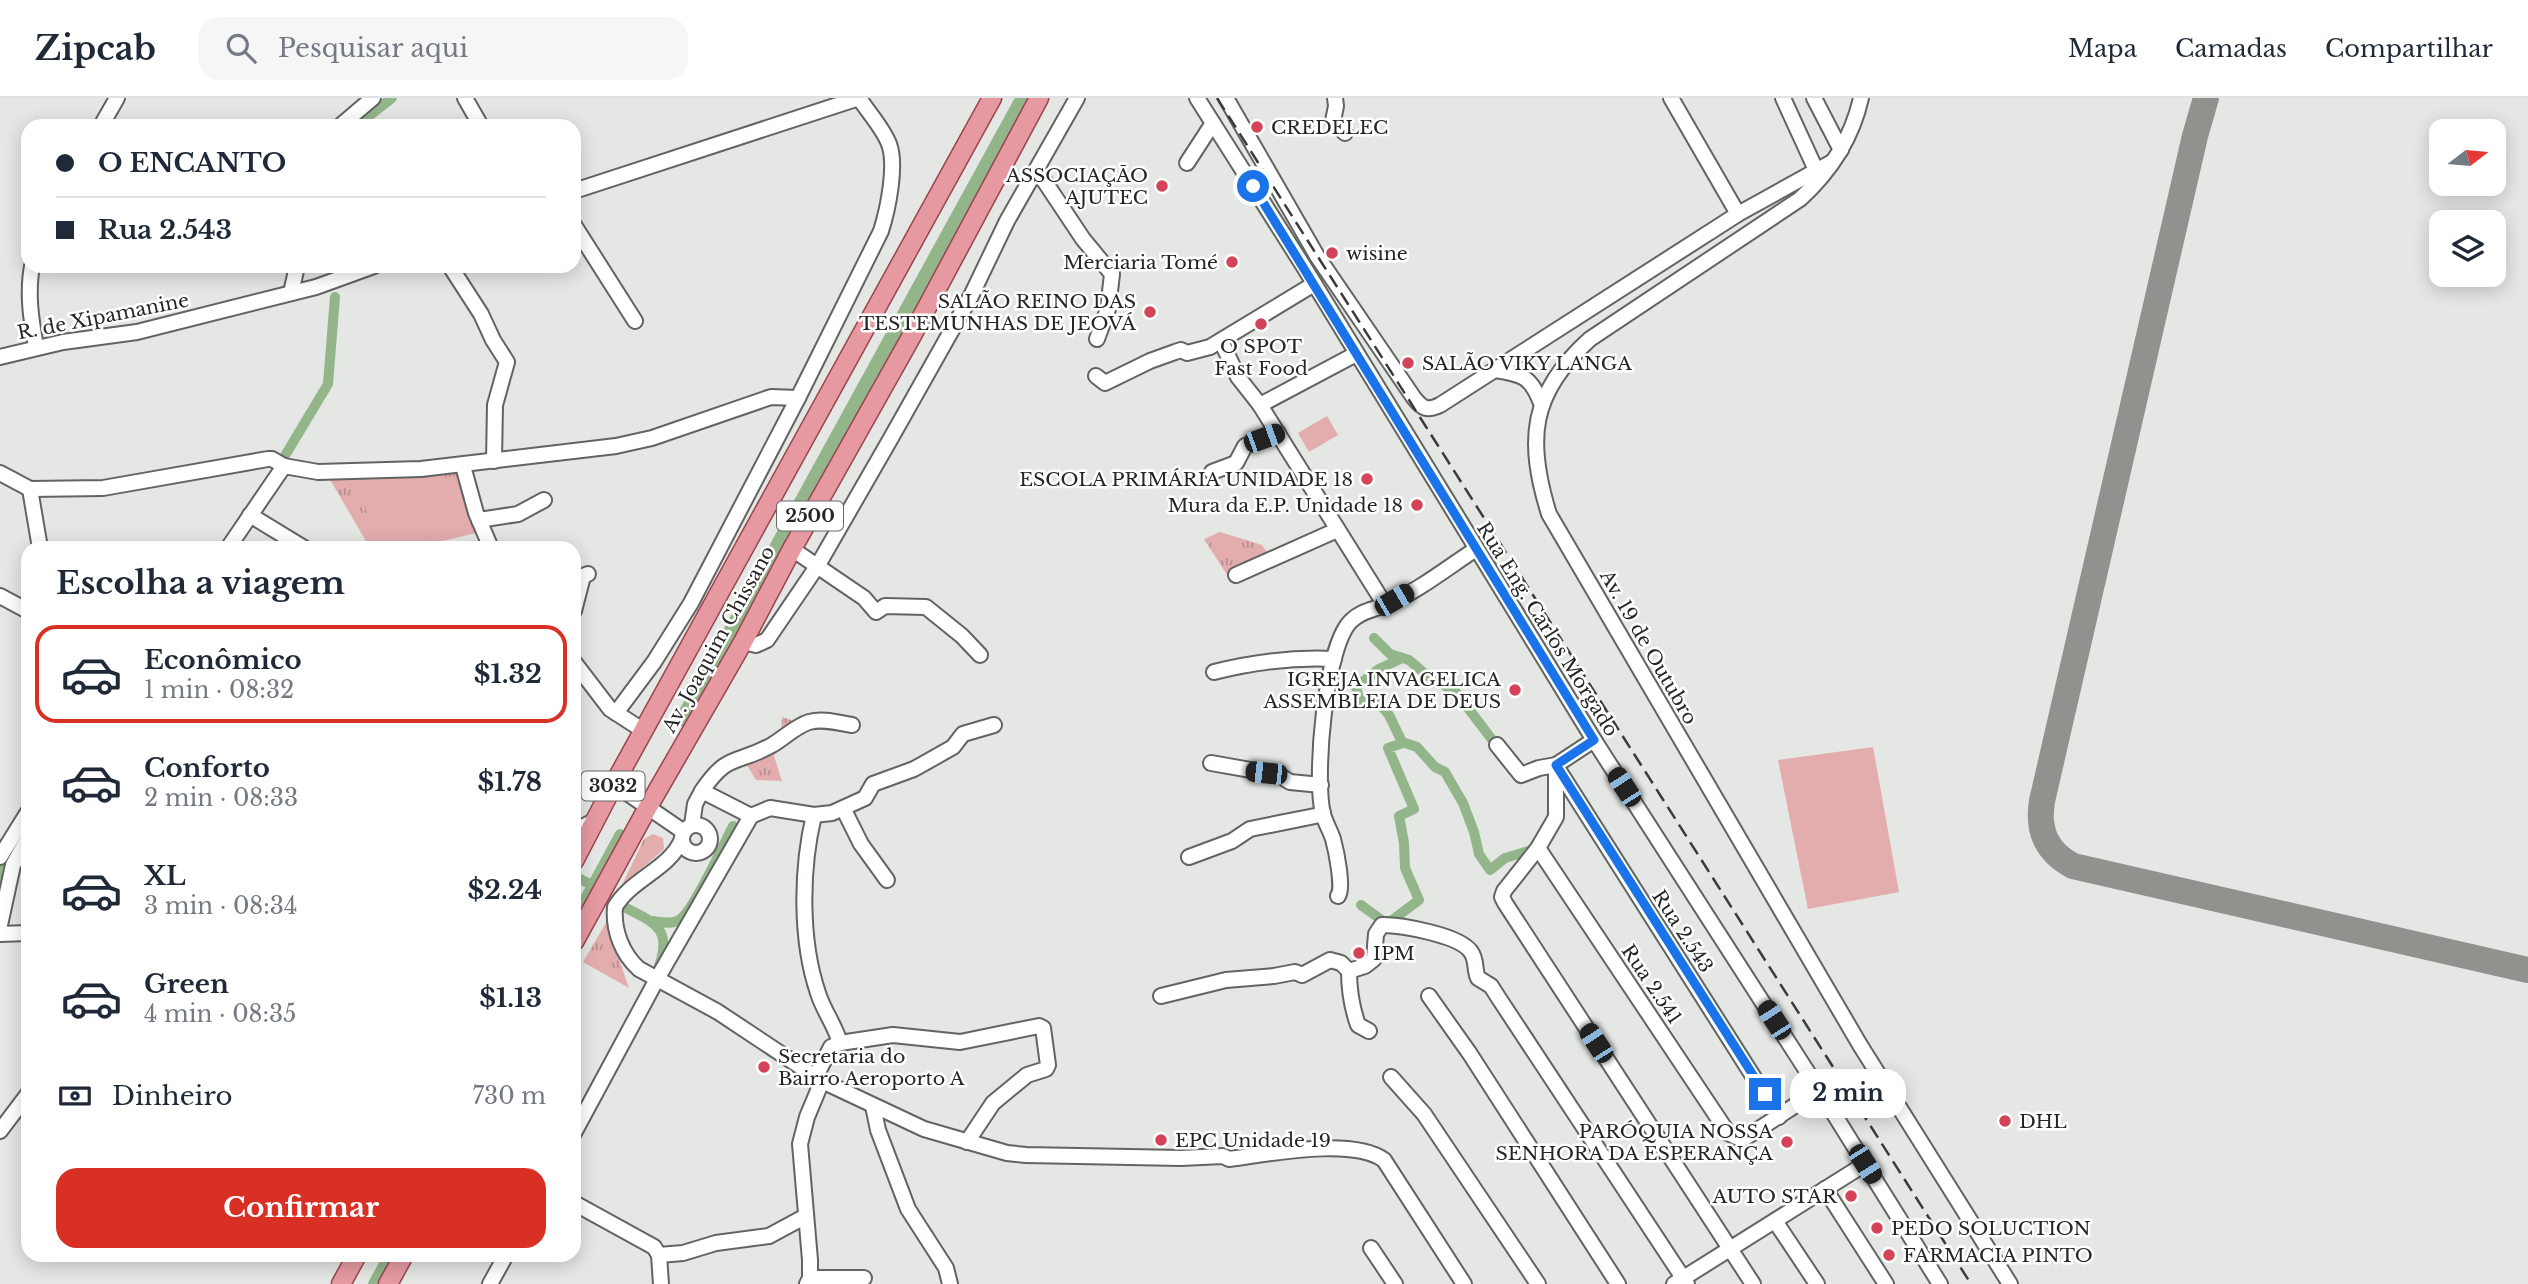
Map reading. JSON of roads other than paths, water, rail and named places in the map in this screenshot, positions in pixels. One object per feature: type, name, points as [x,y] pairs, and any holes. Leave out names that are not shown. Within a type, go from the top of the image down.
[{"type":"main road","name":"Av. Joaquim Chissano","points":[[581,848],[992,98]]},
{"type":"main road","name":"Av. Joaquim Chissano","points":[[581,929],[910,339],[1039,98]]},
{"type":"main road","points":[[341,1284],[353,1262]]},
{"type":"main road","points":[[388,1284],[400,1262]]},
{"type":"street","points":[[105,119],[117,98]]},
{"type":"street","points":[[348,119],[373,98]]},
{"type":"street","points":[[465,98],[477,119]]},
{"type":"street","points":[[581,189],[859,98],[889,144],[892,161],[886,213],[881,231],[798,398],[691,603],[654,662],[616,713]]},
{"type":"street","points":[[743,642],[756,645],[767,640],[818,565],[971,296],[1007,221],[1077,98]]},
{"type":"street","name":"Rua Eng. Carlos Morgado","points":[[1197,98],[1594,740],[1940,1284]]},
{"type":"street","points":[[1187,163],[1211,119],[1227,98],[1317,256],[1422,408],[1430,410],[1738,215],[1838,155],[1814,98]]},
{"type":"street","points":[[1335,98],[1333,121],[1345,133]]},
{"type":"street","points":[[1671,98],[1738,215]]},
{"type":"street","points":[[1783,98],[1816,170]]},
{"type":"street","name":"Av. 19 de Outubro","points":[[1861,98],[1856,117],[1838,155],[1824,176],[1800,199],[1590,339],[1560,370],[1541,403],[1535,456],[1539,482],[1549,514],[1853,1033],[2010,1284]]},
{"type":"street","points":[[1037,170],[1083,239],[1112,274],[1108,309],[1097,339]]},
{"type":"street","points":[[581,236],[635,321]]},
{"type":"street","points":[[31,273],[29,299],[36,347]]},
{"type":"street","points":[[291,293],[294,273]]},
{"type":"street","name":"R. de Xipamanine","points":[[0,357],[36,347],[137,332],[291,293],[352,273]]},
{"type":"street","points":[[455,273],[507,362],[495,405],[494,461]]},
{"type":"street","points":[[1096,376],[1105,383],[1150,361],[1181,350],[1187,353],[1196,351],[1221,341],[1314,284]]},
{"type":"street","points":[[1221,341],[1238,377],[1260,404],[1385,605]]},
{"type":"street","points":[[1260,404],[1356,354]]},
{"type":"street","points":[[1495,370],[1518,373],[1528,379],[1541,403]]},
{"type":"street","points":[[0,474],[30,489],[103,488],[278,463],[318,472],[463,466],[637,442],[771,397],[798,398]]},
{"type":"street","points":[[1212,472],[1236,463],[1245,446],[1278,433]]},
{"type":"street","points":[[227,541],[250,515],[278,463]]},
{"type":"street","points":[[463,466],[488,541]]},
{"type":"street","points":[[30,489],[39,541]]},
{"type":"street","points":[[479,520],[518,513],[544,500]]},
{"type":"street","points":[[250,515],[293,541]]},
{"type":"street","points":[[1236,576],[1337,530]]},
{"type":"street","points":[[1338,895],[1342,891],[1336,852],[1323,813],[1321,737],[1334,659],[1343,630],[1351,621],[1369,610],[1385,605],[1476,549]]},
{"type":"street","points":[[792,550],[818,565],[863,598],[876,612],[885,606],[926,607],[962,636],[980,655]]},
{"type":"street","points":[[581,584],[583,576],[588,574]]},
{"type":"street","points":[[0,596],[21,607]]},
{"type":"street","points":[[1214,672],[1269,660],[1307,657],[1334,659]]},
{"type":"street","points":[[581,671],[610,709],[644,731]]},
{"type":"street","points":[[852,725],[817,721],[804,724],[771,745],[728,761],[722,766],[695,804],[686,832],[674,853],[630,889],[615,907],[616,927],[629,960],[639,969],[718,1012],[819,1079],[924,1129],[1007,1153],[1181,1158],[1223,1156],[1229,1159],[1313,1148],[1374,1153],[1384,1160],[1464,1284]]},
{"type":"street","points":[[581,1119],[657,979],[751,816],[770,808],[814,815],[844,810],[865,798],[873,784],[914,769],[953,747],[963,734],[994,725]]},
{"type":"street","points":[[1497,745],[1521,775],[1556,765],[1594,740]]},
{"type":"street","points":[[1211,763],[1279,775],[1290,782],[1321,785]]},
{"type":"street","points":[[1556,765],[1556,817],[1538,848],[1504,891],[1503,897],[1753,1284]]},
{"type":"street","name":"Rua 2.543","points":[[1556,765],[1666,943],[1779,1117]]},
{"type":"street","points":[[614,784],[686,832]]},
{"type":"street","points":[[702,792],[751,816]]},
{"type":"street","points":[[844,810],[861,844],[887,880]]},
{"type":"street","points":[[1189,857],[1232,841],[1255,827],[1323,813]]},
{"type":"street","points":[[814,815],[804,871],[804,917],[818,995],[840,1043]]},
{"type":"street","points":[[581,828],[596,820]]},
{"type":"street","points":[[0,858],[21,824]]},
{"type":"street","name":"Rua 2.541","points":[[1538,848],[1728,1133],[1736,1138],[1745,1138],[1779,1117]]},
{"type":"street","points":[[0,925],[13,865],[21,851]]},
{"type":"street","points":[[1349,971],[1366,966],[1374,959],[1378,928],[1382,925],[1434,934],[1470,950],[1476,962],[1478,978],[1491,986],[1682,1282],[1865,1164]]},
{"type":"street","points":[[0,934],[21,933]]},
{"type":"street","points":[[1161,996],[1226,980],[1295,972],[1302,975],[1330,960],[1341,963],[1349,971],[1350,1000],[1355,1017],[1358,1025],[1369,1031]]},
{"type":"street","points":[[1429,996],[1470,1054],[1618,1284]]},
{"type":"street","points":[[864,1278],[809,1281],[800,1144],[831,1047],[840,1043],[893,1035],[960,1042],[1039,1026],[1043,1028],[1048,1065],[1046,1069],[1027,1075],[993,1103],[967,1142]]},
{"type":"street","points":[[1391,1077],[1424,1114],[1538,1284]]},
{"type":"street","points":[[1779,1117],[1819,1090]]},
{"type":"street","points":[[0,1131],[21,1103]]},
{"type":"street","points":[[873,1106],[878,1130],[908,1209],[946,1268],[950,1284]]},
{"type":"street","points":[[1825,1189],[1886,1284]]},
{"type":"street","points":[[581,1207],[654,1247],[659,1255],[661,1284]]},
{"type":"street","points":[[659,1255],[683,1253],[716,1243],[769,1236],[806,1216]]},
{"type":"street","points":[[1775,1221],[1817,1284]]},
{"type":"street","points":[[1371,1248],[1395,1284]]},
{"type":"street","points":[[489,1284],[502,1262]]},
{"type":"waterway","points":[[365,119],[392,98]]},
{"type":"waterway","points":[[685,718],[1025,98]]},
{"type":"waterway","points":[[277,469],[328,384],[335,297]]},
{"type":"waterway","points":[[1374,638],[1390,654],[1409,660],[1436,683],[1441,682],[1451,691],[1455,691],[1500,750]]},
{"type":"waterway","points":[[1402,658],[1379,669],[1356,687],[1359,699],[1369,705],[1379,703],[1389,715],[1402,742],[1417,747],[1435,767],[1445,772],[1463,803],[1479,854],[1490,870],[1505,858],[1538,848]]},
{"type":"waterway","points":[[1361,905],[1383,921],[1391,921],[1419,900],[1405,868],[1399,816],[1414,809],[1388,748],[1403,743]]},
{"type":"waterway","points":[[652,921],[673,922],[685,914],[700,891],[733,826]]},
{"type":"waterway","points":[[581,906],[620,834]]},
{"type":"waterway","points":[[0,882],[4,867],[21,839]]},
{"type":"waterway","points":[[0,873],[3,863]]},
{"type":"waterway","points":[[581,880],[592,885]]},
{"type":"waterway","points":[[626,908],[646,918],[659,929],[664,944],[659,966]]},
{"type":"waterway","points":[[373,1284],[385,1262]]},
{"type":"railway","points":[[1217,98],[1971,1284]]},
{"type":"place","name":"CREDELEC","points":[[1257,127]]},
{"type":"place","name":"ASSOCIAÇĀO AJUTEC","points":[[1162,186]]},
{"type":"place","name":"wisine","points":[[1332,253]]},
{"type":"place","name":"Merciaria Tomé","points":[[1232,262]]},
{"type":"place","name":"SALÃO REINO DAS TESTEMUNHAS DE JEOVÁ","points":[[1150,312]]},
{"type":"place","name":"O SPOT Fast Food","points":[[1261,324]]},
{"type":"place","name":"SALÃO VIKY LANGA","points":[[1408,363]]},
{"type":"place","name":"ESCOLA PRIMÁRIA UNIDADE 18","points":[[1367,479]]},
{"type":"place","name":"Mura da E.P. Unidade 18","points":[[1417,505]]},
{"type":"place","name":"IGREJA INVAGELICA ASSEMBLEIA DE DEUS","points":[[1515,690]]},
{"type":"place","name":"IPM","points":[[1359,953]]},
{"type":"place","name":"Secretaria do Bairro Aeroporto A","points":[[764,1067]]},
{"type":"place","name":"DHL","points":[[2005,1121]]},
{"type":"place","name":"EPC Unidade 19","points":[[1161,1140]]},
{"type":"place","name":"PARÓQUIA NOSSA SENHORA DA ESPERANÇA","points":[[1787,1142]]},
{"type":"place","name":"AUTO STAR","points":[[1851,1196]]},
{"type":"place","name":"PEDO SOLUCTION","points":[[1877,1228]]},
{"type":"place","name":"FARMACIA PINTO","points":[[1889,1255]]}]
